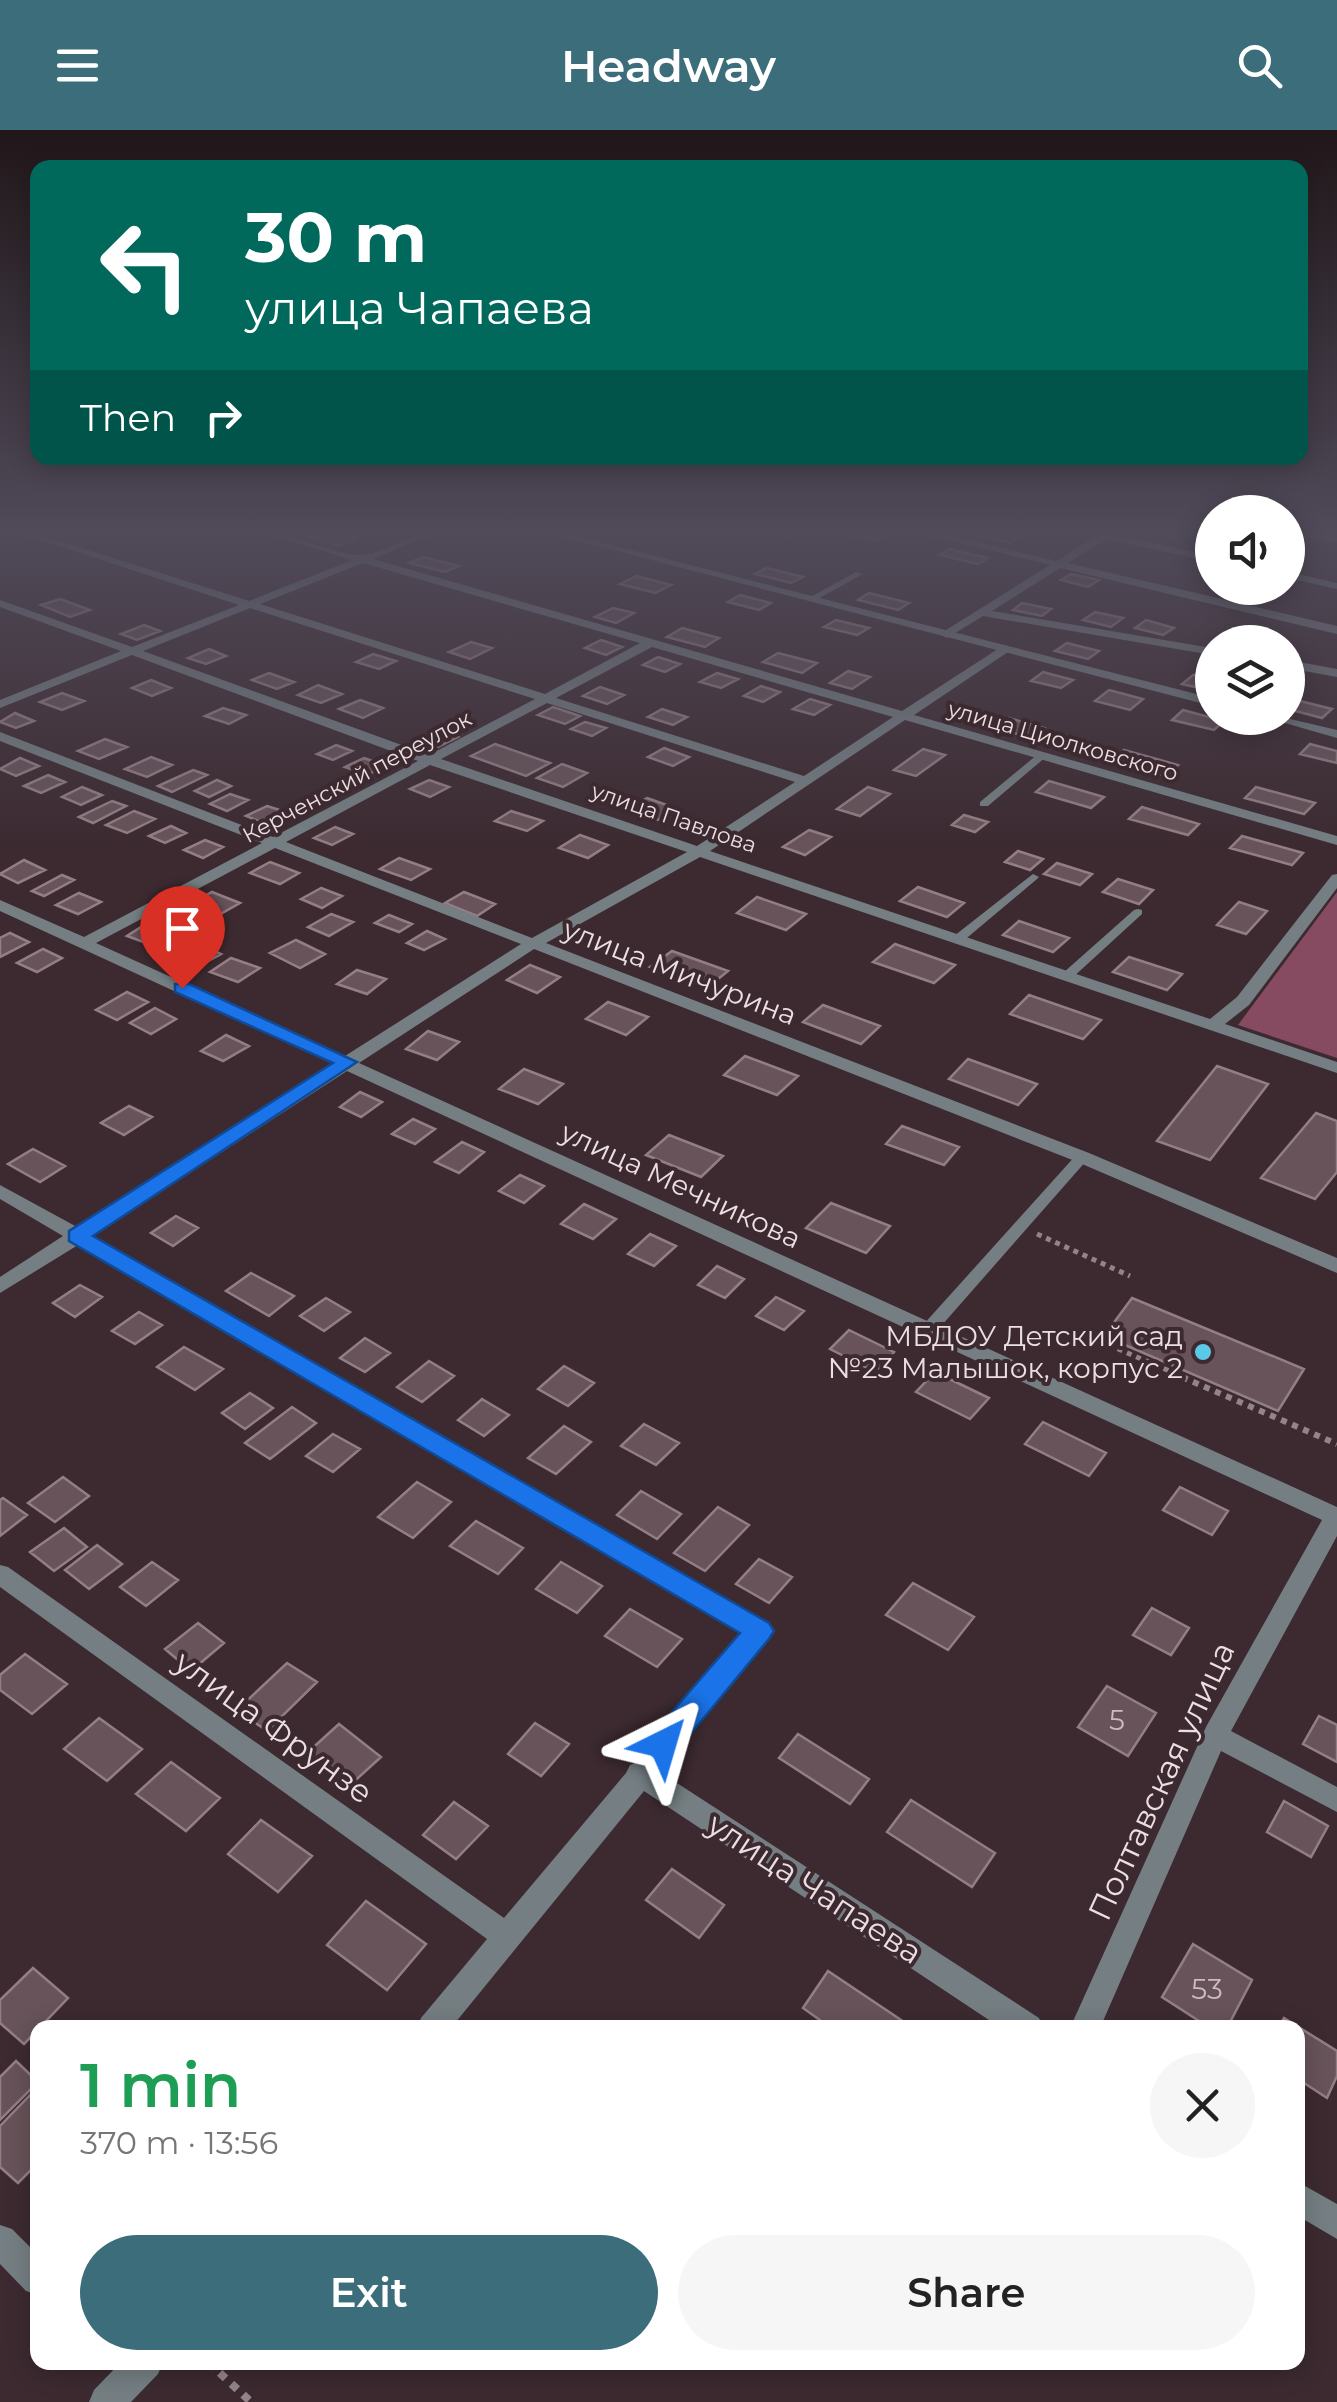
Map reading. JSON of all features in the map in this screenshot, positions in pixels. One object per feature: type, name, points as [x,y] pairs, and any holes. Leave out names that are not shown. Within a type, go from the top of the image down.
[{"type":"street","name":"улица Павлова","points":[[83,636],[432,760],[1337,1068]]},
{"type":"street","points":[[0,704],[174,636]]},
{"type":"street","points":[[355,636],[804,780]]},
{"type":"street","name":"улица Циолковского","points":[[626,636],[1337,841]]},
{"type":"street","points":[[955,636],[1195,698]]},
{"type":"street","points":[[1119,636],[1195,649]]},
{"type":"street","name":"Керченский переулок","points":[[83,944],[650,643]]},
{"type":"street","points":[[0,1286],[532,944],[700,850],[1004,648]]},
{"type":"street","points":[[1305,667],[1337,673]]},
{"type":"street","points":[[1305,726],[1337,734]]},
{"type":"street","name":"улица Мичурина","points":[[0,736],[1082,1157],[1337,1266]]},
{"type":"street","points":[[1212,1026],[1243,1001],[1337,878]]},
{"type":"street","name":"улица Мечникова","points":[[0,905],[1336,1516]]},
{"type":"street","points":[[0,1191],[760,1631],[439,2020]]},
{"type":"street","name":"Полтавская улица","points":[[1089,2020],[1214,1735],[1336,1516]]},
{"type":"street","name":"улица Фрунзе","points":[[0,1574],[506,1938]]},
{"type":"street","points":[[1214,1735],[1337,1800]]},
{"type":"street","name":"улица Чапаева","points":[[639,1773],[1016,2020]]},
{"type":"street","points":[[1305,2202],[1337,2222]]},
{"type":"street","points":[[0,2240],[30,2271]]},
{"type":"street","points":[[106,2402],[129,2370]]},
{"type":"lane","points":[[984,804],[1042,756]]},
{"type":"lane","points":[[958,938],[1033,877]]},
{"type":"lane","points":[[1067,976],[1138,912]]},
{"type":"lane","points":[[928,1329],[1082,1157]]},
{"type":"path","points":[[1020,1227],[1130,1276]]},
{"type":"path","points":[[1081,1333],[1337,1444]]},
{"type":"path","points":[[217,2370],[251,2402]]},
{"type":"shaded area","points":[[1337,892],[1337,1058],[1238,1025]]},
{"type":"building","points":[[712,636],[719,638],[705,647],[667,637]]},
{"type":"building","points":[[601,640],[622,647],[606,655],[585,648]]},
{"type":"building","points":[[471,642],[492,648],[470,659],[449,652]]},
{"type":"building","points":[[1067,643],[1099,651],[1088,659],[1055,651]]},
{"type":"building","points":[[209,649],[226,656],[206,664],[188,658]]},
{"type":"building","points":[[778,653],[817,663],[802,673],[763,662]]},
{"type":"building","points":[[373,654],[396,661],[379,669],[356,662]]},
{"type":"building","points":[[658,657],[680,664],[665,672],[643,665]]},
{"type":"building","points":[[848,671],[870,677],[852,689],[830,683]]},
{"type":"building","points":[[1043,672],[1073,680],[1061,688],[1031,681]]},
{"type":"building","points":[[269,673],[294,682],[277,689],[252,680]]},
{"type":"building","points":[[717,673],[738,679],[721,688],[700,682]]},
{"type":"building","points":[[1193,675],[1195,676],[1195,687],[1182,684]]},
{"type":"building","points":[[151,680],[171,688],[152,696],[132,688]]},
{"type":"building","points":[[318,685],[342,694],[321,703],[298,695]]},
{"type":"building","points":[[761,686],[780,692],[763,702],[744,696]]},
{"type":"building","points":[[600,687],[624,695],[607,704],[583,696]]},
{"type":"building","points":[[1109,690],[1143,699],[1130,710],[1095,701]]},
{"type":"building","points":[[62,693],[84,701],[62,710],[40,702]]},
{"type":"building","points":[[810,699],[830,705],[814,715],[793,709]]},
{"type":"building","points":[[360,700],[383,708],[363,718],[339,709]]},
{"type":"building","points":[[1305,702],[1332,709],[1322,718],[1305,714]]},
{"type":"building","points":[[553,707],[580,716],[565,724],[538,715]]},
{"type":"building","points":[[223,708],[246,715],[229,724],[205,716]]},
{"type":"building","points":[[662,709],[687,717],[673,725],[648,717]]},
{"type":"building","points":[[1183,710],[1195,713],[1195,725],[1172,720]]},
{"type":"building","points":[[15,713],[34,721],[16,728],[0,722]]},
{"type":"building","points":[[1009,718],[1044,728],[1032,738],[996,728]]},
{"type":"building","points":[[585,722],[606,728],[592,736],[571,729]]},
{"type":"building","points":[[441,730],[458,737],[438,747],[421,740]]},
{"type":"building","points":[[105,739],[127,747],[99,759],[78,751]]},
{"type":"building","points":[[495,744],[550,763],[526,776],[471,756]]},
{"type":"building","points":[[1310,744],[1337,751],[1337,763],[1300,754]]},
{"type":"building","points":[[336,745],[352,751],[333,760],[317,754]]},
{"type":"building","points":[[664,748],[689,757],[673,766],[648,757]]},
{"type":"building","points":[[923,749],[945,755],[916,776],[894,770]]},
{"type":"building","points":[[1124,750],[1178,765],[1166,776],[1112,761]]},
{"type":"building","points":[[151,757],[172,765],[147,777],[125,769]]},
{"type":"building","points":[[20,758],[39,766],[16,776],[0,769]]},
{"type":"building","points":[[364,758],[386,766],[367,775],[345,767]]},
{"type":"building","points":[[562,764],[587,773],[563,787],[537,778]]},
{"type":"building","points":[[193,770],[207,775],[172,792],[158,786]]},
{"type":"building","points":[[48,775],[65,782],[41,793],[24,786]]},
{"type":"building","points":[[217,780],[231,786],[209,797],[195,791]]},
{"type":"building","points":[[429,780],[449,787],[430,797],[410,789]]},
{"type":"building","points":[[1049,781],[1104,797],[1091,808],[1036,792]]},
{"type":"building","points":[[82,787],[102,795],[81,805],[62,797]]},
{"type":"building","points":[[868,787],[890,794],[860,816],[837,809]]},
{"type":"building","points":[[1256,787],[1315,803],[1304,814],[1245,798]]},
{"type":"building","points":[[230,794],[248,800],[227,811],[210,804]]},
{"type":"building","points":[[647,798],[678,809],[658,820],[627,809]]},
{"type":"building","points":[[112,801],[126,806],[93,823],[79,817]]},
{"type":"building","points":[[267,806],[283,811],[261,822],[246,816]]},
{"type":"building","points":[[1142,807],[1199,824],[1188,835],[1129,819]]},
{"type":"building","points":[[134,811],[155,819],[127,833],[106,825]]},
{"type":"building","points":[[511,811],[543,821],[527,831],[495,821]]},
{"type":"building","points":[[964,815],[988,822],[975,832],[952,825]]},
{"type":"building","points":[[171,826],[186,833],[165,843],[149,836]]},
{"type":"building","points":[[335,827],[353,834],[332,845],[314,838]]},
{"type":"building","points":[[809,830],[831,837],[805,855],[783,847]]},
{"type":"building","points":[[580,835],[608,845],[588,858],[559,848]]},
{"type":"building","points":[[1242,836],[1303,853],[1292,865],[1230,848]]},
{"type":"building","points":[[205,840],[223,847],[203,858],[184,850]]},
{"type":"building","points":[[1018,851],[1043,859],[1030,870],[1005,862]]},
{"type":"building","points":[[399,858],[430,869],[411,880],[380,869]]},
{"type":"building","points":[[24,860],[45,870],[18,883],[0,874]]},
{"type":"building","points":[[270,862],[299,873],[280,884],[250,873]]},
{"type":"building","points":[[1057,863],[1092,874],[1080,885],[1044,874]]},
{"type":"building","points":[[62,875],[74,880],[44,896],[32,891]]},
{"type":"building","points":[[1118,879],[1153,890],[1139,904],[1103,892]]},
{"type":"building","points":[[918,887],[964,903],[947,917],[900,901]]},
{"type":"building","points":[[321,888],[342,896],[322,908],[301,899]]},
{"type":"building","points":[[212,892],[240,903],[215,917],[187,906]]},
{"type":"building","points":[[464,892],[495,904],[477,916],[445,903]]},
{"type":"building","points":[[79,893],[101,902],[78,914],[56,905]]},
{"type":"building","points":[[757,897],[806,914],[786,930],[737,913]]},
{"type":"building","points":[[1239,902],[1267,911],[1246,934],[1217,925]]},
{"type":"building","points":[[331,914],[353,922],[329,936],[308,927]]},
{"type":"building","points":[[389,915],[412,924],[399,932],[375,923]]},
{"type":"building","points":[[152,920],[182,932],[157,947],[127,936]]},
{"type":"building","points":[[1019,921],[1069,938],[1053,952],[1003,935]]},
{"type":"building","points":[[427,931],[445,939],[424,950],[407,943]]},
{"type":"building","points":[[10,933],[29,942],[0,957],[0,938]]},
{"type":"building","points":[[296,940],[325,954],[300,968],[270,953]]},
{"type":"building","points":[[200,944],[221,954],[197,967],[176,957]]},
{"type":"building","points":[[895,944],[955,965],[934,983],[873,962]]},
{"type":"building","points":[[43,949],[62,958],[37,972],[17,963]]},
{"type":"building","points":[[672,951],[728,971],[707,988],[650,967]]},
{"type":"building","points":[[1129,957],[1182,974],[1167,990],[1113,972]]},
{"type":"building","points":[[231,958],[260,968],[238,982],[210,972]]},
{"type":"building","points":[[530,965],[560,977],[537,993],[507,980]]},
{"type":"building","points":[[357,970],[386,979],[367,994],[337,984]]},
{"type":"building","points":[[127,992],[148,1002],[117,1020],[96,1010]]},
{"type":"building","points":[[1029,995],[1101,1020],[1083,1039],[1010,1014]]},
{"type":"building","points":[[608,1002],[648,1017],[626,1035],[586,1019]]},
{"type":"building","points":[[823,1005],[880,1026],[861,1044],[803,1022]]},
{"type":"building","points":[[155,1008],[176,1019],[151,1034],[130,1023]]},
{"type":"building","points":[[428,1031],[459,1042],[437,1060],[406,1049]]},
{"type":"building","points":[[226,1035],[249,1046],[223,1061],[201,1051]]},
{"type":"building","points":[[745,1056],[798,1076],[777,1095],[724,1075]]},
{"type":"building","points":[[968,1059],[1037,1084],[1018,1105],[949,1079]]},
{"type":"building","points":[[1217,1066],[1268,1084],[1210,1160],[1157,1141]]},
{"type":"building","points":[[524,1069],[563,1084],[538,1104],[499,1089]]},
{"type":"building","points":[[360,1092],[382,1102],[361,1117],[340,1107]]},
{"type":"building","points":[[129,1106],[152,1117],[124,1135],[101,1123]]},
{"type":"building","points":[[1316,1113],[1337,1121],[1337,1172],[1315,1199],[1261,1178]]},
{"type":"building","points":[[413,1119],[435,1129],[415,1144],[392,1134]]},
{"type":"building","points":[[902,1126],[959,1147],[944,1165],[886,1144]]},
{"type":"building","points":[[669,1135],[723,1156],[701,1177],[646,1155]]},
{"type":"building","points":[[462,1142],[484,1152],[459,1173],[435,1162]]},
{"type":"building","points":[[33,1149],[65,1166],[40,1182],[8,1164]]},
{"type":"building","points":[[520,1175],[544,1186],[524,1203],[499,1191]]},
{"type":"building","points":[[831,1203],[890,1226],[866,1253],[806,1228]]},
{"type":"building","points":[[584,1204],[616,1219],[593,1239],[561,1224]]},
{"type":"building","points":[[176,1216],[198,1228],[173,1246],[151,1233]]},
{"type":"building","points":[[650,1234],[676,1246],[654,1266],[628,1254]]},
{"type":"building","points":[[717,1266],[744,1279],[725,1298],[698,1285]]},
{"type":"building","points":[[251,1273],[294,1296],[269,1316],[226,1291]]},
{"type":"building","points":[[80,1285],[102,1297],[75,1317],[53,1303]]},
{"type":"building","points":[[776,1297],[804,1311],[784,1330],[756,1316]]},
{"type":"building","points":[[326,1298],[350,1312],[324,1331],[300,1316]]},
{"type":"building","name":"МБДОУ Детский сад №23 Малышок, корпус 2","points":[[1132,1298],[1304,1369],[1278,1411],[1104,1336]]},
{"type":"building","points":[[139,1312],[162,1325],[135,1344],[112,1331]]},
{"type":"building","points":[[849,1330],[894,1352],[875,1372],[830,1349]]},
{"type":"building","points":[[365,1338],[390,1353],[365,1372],[340,1358]]},
{"type":"building","points":[[184,1347],[223,1369],[195,1390],[157,1367]]},
{"type":"building","points":[[429,1361],[454,1376],[422,1402],[397,1387]]},
{"type":"building","points":[[564,1366],[594,1383],[568,1406],[538,1389]]},
{"type":"building","points":[[935,1372],[989,1398],[970,1419],[916,1392]]},
{"type":"building","points":[[250,1393],[273,1408],[245,1429],[222,1413]]},
{"type":"building","points":[[482,1399],[509,1415],[484,1436],[458,1420]]},
{"type":"building","points":[[292,1407],[316,1423],[270,1459],[245,1443]]},
{"type":"building","points":[[1043,1422],[1106,1453],[1089,1476],[1025,1444]]},
{"type":"building","points":[[644,1424],[679,1443],[656,1465],[621,1446]]},
{"type":"building","points":[[564,1426],[591,1442],[556,1474],[528,1458]]},
{"type":"building","points":[[333,1434],[360,1449],[333,1472],[306,1456]]},
{"type":"building","points":[[63,1477],[89,1496],[55,1522],[28,1503]]},
{"type":"building","points":[[417,1482],[451,1502],[413,1538],[378,1517]]},
{"type":"building","points":[[1180,1487],[1228,1511],[1212,1535],[1163,1510]]},
{"type":"building","points":[[641,1491],[681,1514],[657,1539],[617,1515]]},
{"type":"building","points":[[3,1498],[27,1515],[0,1536],[0,1500]]},
{"type":"building","points":[[718,1507],[749,1525],[705,1571],[674,1553]]},
{"type":"building","points":[[476,1521],[523,1548],[498,1574],[450,1546]]},
{"type":"building","points":[[64,1528],[87,1547],[54,1571],[30,1552]]},
{"type":"building","points":[[97,1545],[122,1564],[89,1589],[65,1570]]},
{"type":"building","points":[[759,1559],[792,1577],[769,1603],[736,1584]]},
{"type":"building","points":[[152,1562],[178,1580],[146,1606],[120,1587]]},
{"type":"building","points":[[561,1562],[602,1586],[577,1613],[536,1589]]},
{"type":"building","points":[[913,1583],[974,1617],[948,1650],[886,1615]]},
{"type":"building","points":[[1152,1608],[1189,1628],[1171,1655],[1133,1635]]},
{"type":"building","points":[[630,1609],[682,1639],[657,1667],[605,1636]]},
{"type":"building","points":[[198,1623],[224,1643],[191,1671],[165,1649]]},
{"type":"building","points":[[25,1654],[67,1684],[32,1714],[0,1690],[0,1675]]},
{"type":"building","points":[[287,1663],[317,1682],[267,1731],[237,1710]]},
{"type":"building","points":[[1107,1686],[1156,1713],[1128,1756],[1078,1727]]},
{"type":"building","points":[[1319,1716],[1337,1725],[1337,1762],[1303,1744]]},
{"type":"building","points":[[99,1718],[142,1749],[107,1781],[64,1749]]},
{"type":"building","points":[[535,1723],[569,1744],[541,1776],[508,1754]]},
{"type":"building","points":[[339,1724],[381,1757],[348,1787],[307,1753]]},
{"type":"building","points":[[798,1734],[869,1779],[850,1804],[779,1758]]},
{"type":"building","points":[[171,1762],[220,1798],[186,1831],[136,1794]]},
{"type":"building","points":[[911,1800],[995,1853],[972,1887],[887,1832]]},
{"type":"building","points":[[1284,1801],[1328,1826],[1311,1857],[1267,1832]]},
{"type":"building","points":[[454,1802],[488,1826],[456,1859],[423,1835]]},
{"type":"building","points":[[261,1820],[312,1856],[278,1892],[228,1854]]},
{"type":"building","points":[[672,1869],[724,1905],[699,1938],[646,1900]]},
{"type":"building","points":[[366,1901],[426,1944],[387,1990],[327,1945]]},
{"type":"building","points":[[1193,1944],[1252,1980],[1231,2020],[1198,2020],[1162,1997]]},
{"type":"building","points":[[33,1968],[68,1998],[47,2020],[30,2020],[30,2038],[24,2044],[0,2023],[0,2000]]},
{"type":"building","points":[[828,1971],[901,2020],[820,2020],[803,2008]]},
{"type":"building","points":[[1305,2031],[1337,2051],[1337,2076],[1327,2098],[1305,2084]]},
{"type":"building","points":[[16,2061],[30,2074],[30,2090],[0,2120],[0,2077]]},
{"type":"building","points":[[30,2095],[30,2171],[18,2183],[0,2167],[0,2126]]},
{"type":"place","name":"МБДОУ Детский сад №23 Малышок, корпус 2","points":[[1203,1352]]},
{"type":"route","points":[[182,988],[348,1062],[77,1236],[760,1631],[663,1744]]}]
